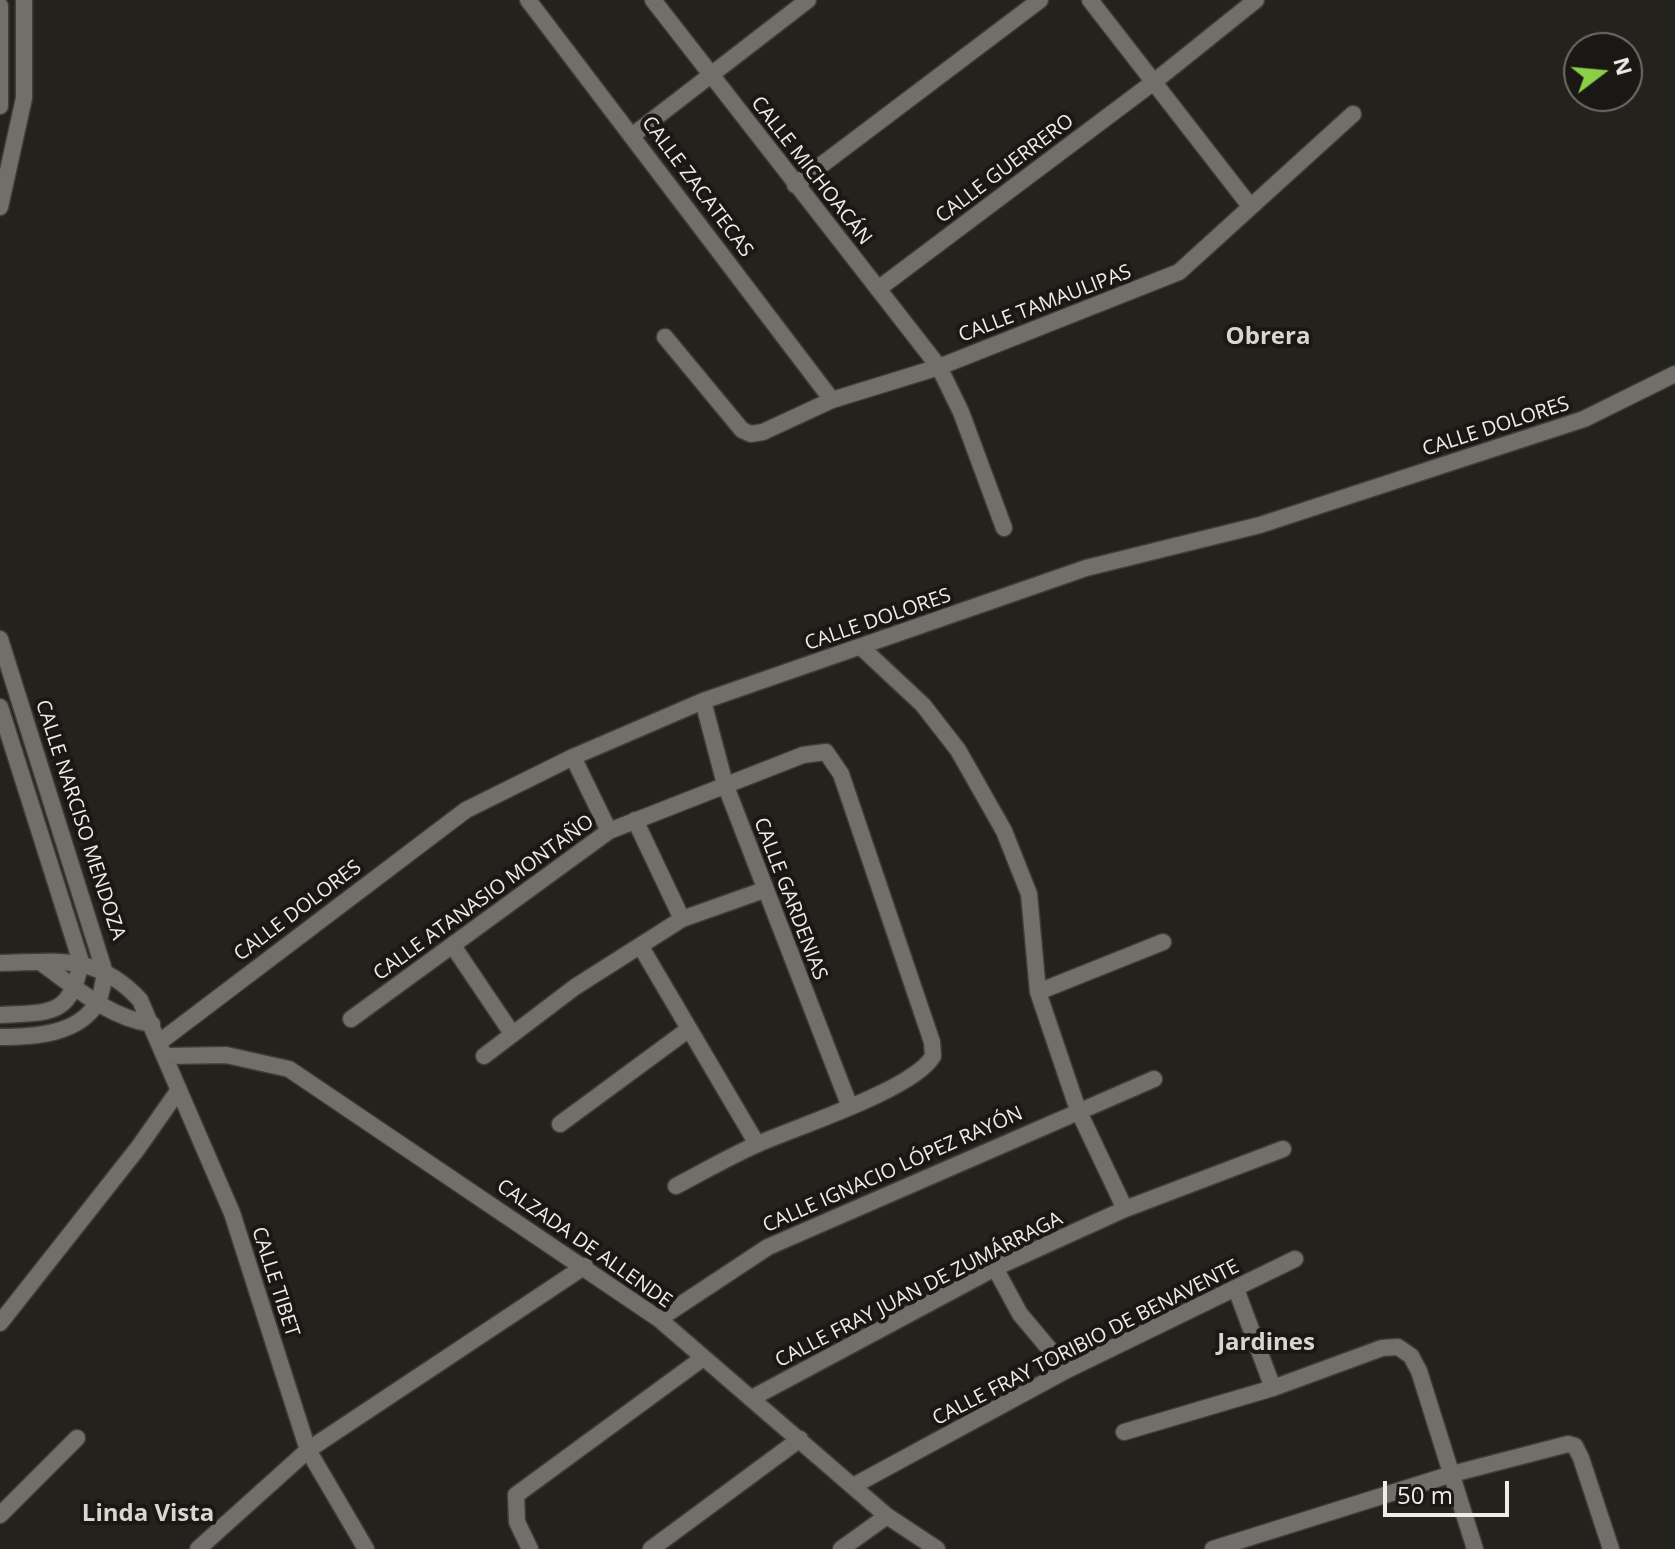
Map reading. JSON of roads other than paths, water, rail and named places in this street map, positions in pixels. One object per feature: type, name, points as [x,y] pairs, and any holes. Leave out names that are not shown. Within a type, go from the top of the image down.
[{"type":"street","points":[[0,207],[24,98],[24,0]]},
{"type":"street","name":"CALLE ZACATECAS","points":[[528,0],[832,400]]},
{"type":"street","name":"CALLE MICHOACÁN","points":[[653,0],[939,367],[961,412],[1004,528]]},
{"type":"street","points":[[633,135],[808,0]]},
{"type":"street","points":[[795,185],[1040,0]]},
{"type":"street","points":[[1090,0],[1250,206]]},
{"type":"street","name":"CALLE GUERRERO","points":[[878,289],[1155,81],[1256,0]]},
{"type":"street","points":[[0,6],[0,106]]},
{"type":"street","name":"CALLE TAMAULIPAS","points":[[665,337],[748,434],[763,432],[832,400],[939,367],[1156,283],[1198,258],[1250,206],[1353,114]]},
{"type":"street","name":"CALLE DOLORES","points":[[164,1048],[466,810],[573,757],[703,701],[1086,568],[1260,525],[1550,431],[1584,419],[1675,374]]},
{"type":"street","name":"CALLE NARCISO MENDOZA","points":[[0,639],[105,973],[98,1002]]},
{"type":"street","points":[[862,648],[923,705],[958,750],[1004,831],[1029,894],[1038,992],[1078,1110],[1125,1209]]},
{"type":"street","name":"CALLE GARDENIAS","points":[[703,701],[725,784],[850,1107]]},
{"type":"street","name":"CALLE NARCISO MENDOZA","points":[[0,707],[81,962],[76,989]]},
{"type":"street","name":"CALLE ATANASIO MONTAÑO","points":[[351,1019],[609,831],[803,755],[826,752],[841,774],[932,1042],[933,1056],[919,1072],[850,1107]]},
{"type":"street","points":[[573,757],[609,831]]},
{"type":"street","points":[[635,820],[682,919]]},
{"type":"street","points":[[484,1056],[511,1032],[597,972],[682,919],[764,890]]},
{"type":"street","points":[[1038,992],[1163,942]]},
{"type":"street","points":[[453,946],[511,1032]]},
{"type":"street","points":[[641,947],[757,1144]]},
{"type":"street","points":[[40,962],[122,1017],[152,1024]]},
{"type":"street","points":[[0,963],[81,962]]},
{"type":"street","name":"CALLE TIBET","points":[[81,962],[105,973],[140,1000],[164,1048],[178,1091],[232,1213],[308,1450],[366,1549]]},
{"type":"street","points":[[0,1015],[34,1013],[61,1005],[76,989]]},
{"type":"street","points":[[0,1037],[38,1035],[73,1025],[98,1002]]},
{"type":"street","points":[[560,1124],[689,1029]]},
{"type":"street","name":"CALZADA DE ALLENDE","points":[[164,1048],[226,1055],[289,1069],[585,1266],[659,1319],[887,1516],[937,1549]]},
{"type":"street","name":"CALLE IGNACIO LÓPEZ RAYÓN","points":[[659,1319],[768,1247],[1154,1079]]},
{"type":"street","points":[[0,1323],[138,1148],[178,1091]]},
{"type":"street","points":[[676,1186],[757,1144],[850,1107]]},
{"type":"street","name":"CALLE FRAY JUAN DE ZUMÁRRAGA","points":[[752,1398],[995,1268],[1125,1209],[1283,1149]]},
{"type":"street","name":"CALLE FRAY TORIBIO DE BENAVENTE","points":[[853,1486],[1067,1370],[1295,1259]]},
{"type":"street","points":[[198,1549],[308,1450],[585,1266]]},
{"type":"street","points":[[995,1268],[1020,1314],[1067,1370]]},
{"type":"street","points":[[1236,1289],[1273,1388]]},
{"type":"street","points":[[1124,1432],[1273,1388],[1382,1348],[1403,1349],[1419,1371],[1475,1549]]},
{"type":"street","points":[[530,1549],[517,1522],[514,1502],[522,1490],[703,1358]]},
{"type":"street","points":[[0,1515],[77,1438]]},
{"type":"street","points":[[651,1549],[800,1439]]},
{"type":"street","points":[[1213,1549],[1452,1474],[1558,1446],[1575,1446],[1611,1549]]},
{"type":"street","points":[[841,1549],[887,1516]]},
{"type":"district","name":"Obrera","points":[[1268,337]]},
{"type":"district","name":"Jardines","points":[[1266,1343]]},
{"type":"district","name":"Linda Vista","points":[[148,1514]]}]
